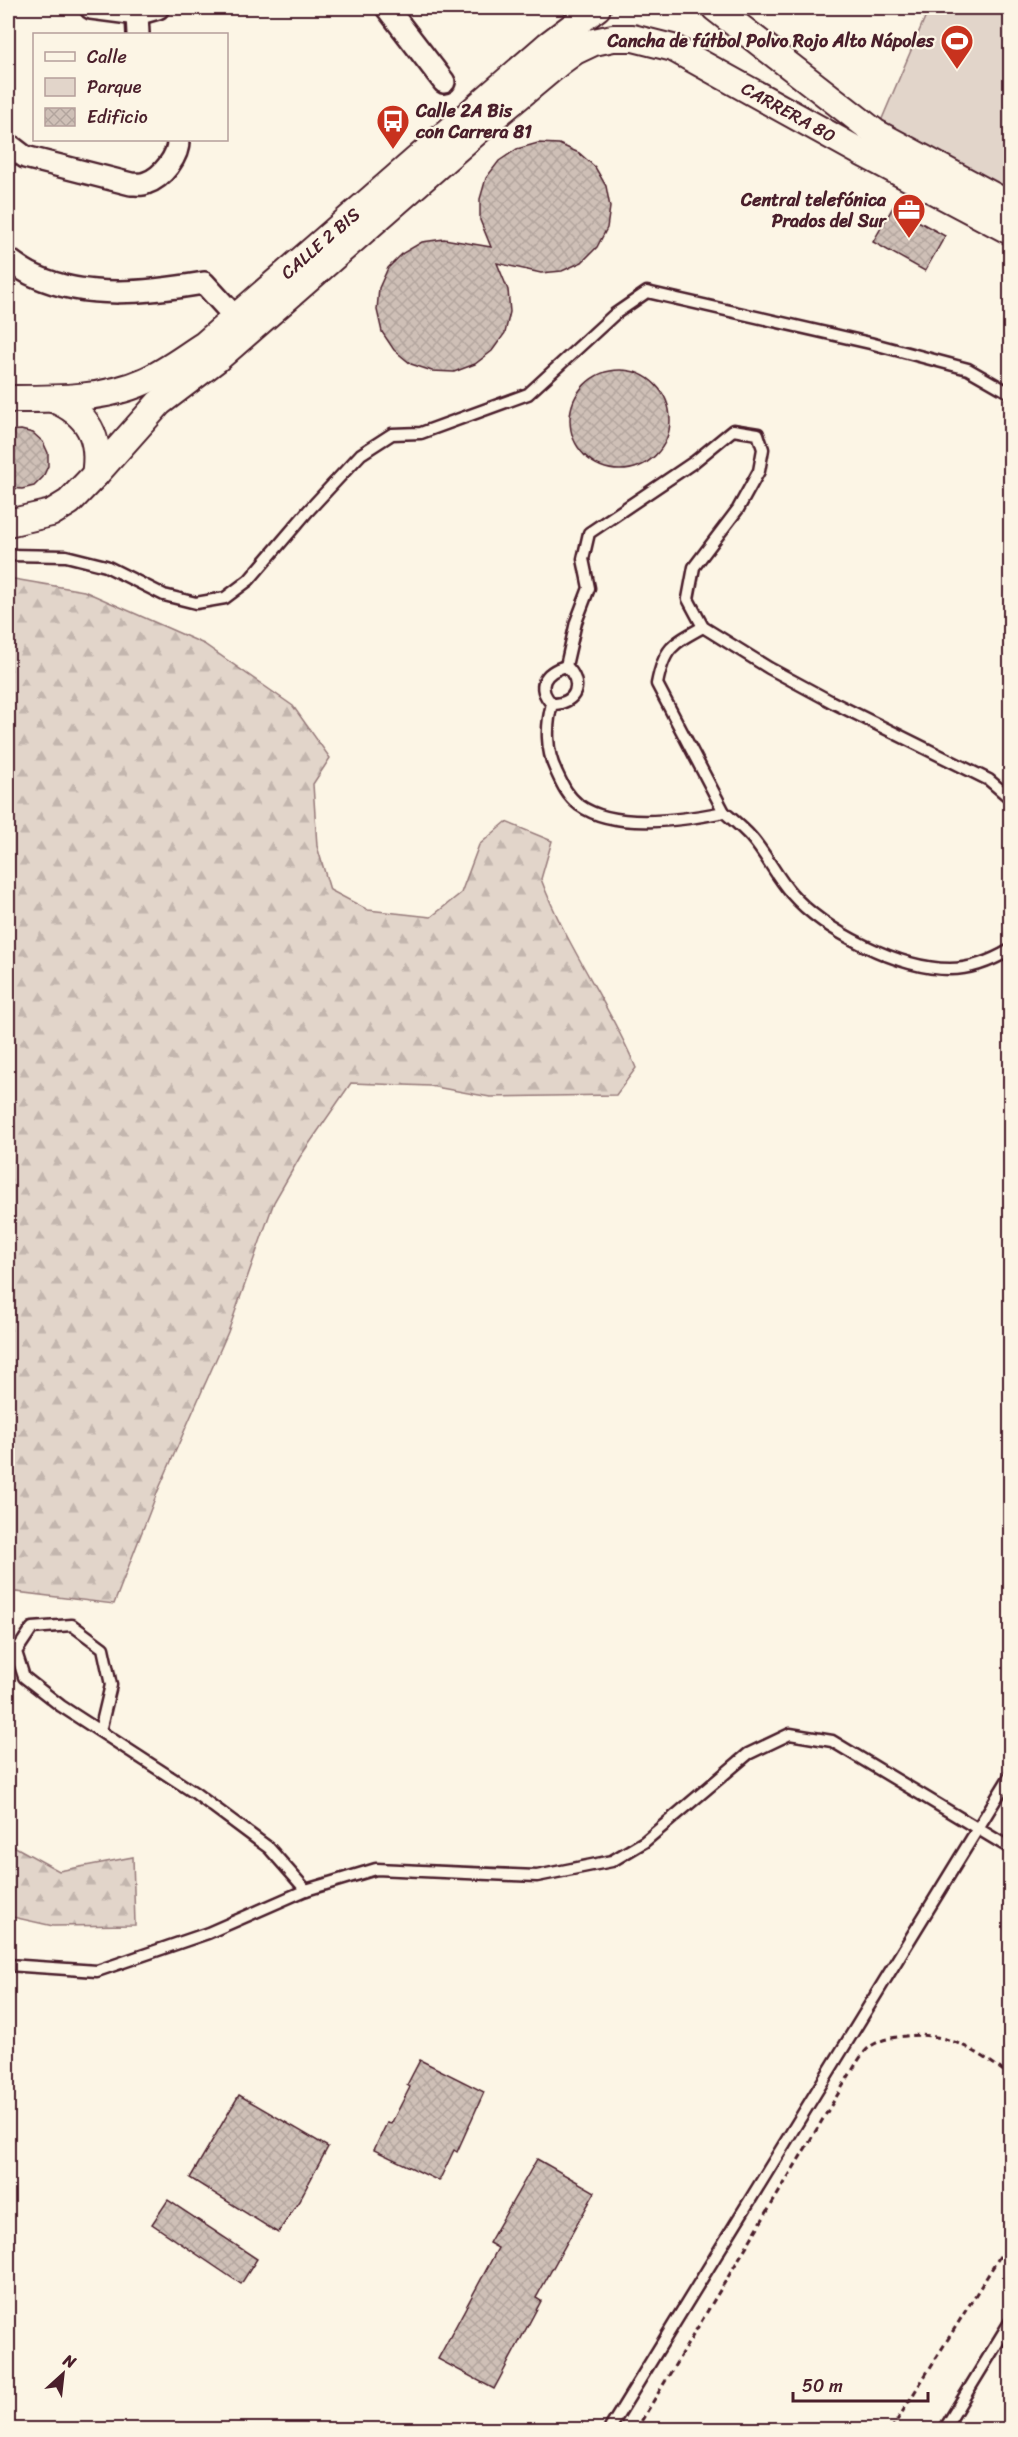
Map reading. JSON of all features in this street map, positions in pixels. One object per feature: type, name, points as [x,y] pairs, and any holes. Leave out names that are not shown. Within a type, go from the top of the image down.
[{"type":"street","points":[[91,8],[137,24],[158,8]]},
{"type":"street","points":[[387,8],[444,82]]},
{"type":"street","name":"CALLE 2 BIS","points":[[8,399],[53,399],[116,391],[145,381],[204,345],[548,45],[597,8]]},
{"type":"street","name":"CARRERA 80","points":[[715,8],[876,133],[1011,205]]},
{"type":"street","name":"CARRERA 80","points":[[560,62],[584,46],[613,38],[633,38],[673,48],[864,154],[1011,231]]},
{"type":"street","name":"CALLE 2 BIS","points":[[8,523],[51,513],[69,502],[159,403],[218,359],[455,150],[560,62]]},
{"type":"street","points":[[8,144],[25,157],[44,164],[131,184],[144,184],[156,177],[177,153],[178,141]]},
{"type":"street","points":[[8,259],[34,276],[68,287],[144,292],[204,283],[235,317]]},
{"type":"street","points":[[53,399],[74,411],[90,429],[96,443],[98,460],[95,476]]},
{"type":"lane","points":[[8,555],[66,556],[106,566],[164,595],[196,603],[225,598],[249,580],[361,454],[392,434],[422,433],[528,394],[615,314],[647,292],[870,343],[958,366],[968,369],[1011,393]]},
{"type":"lane","points":[[566,666],[576,622],[589,588],[583,559],[589,533],[694,462],[733,430],[758,434],[763,449],[759,471],[738,509],[694,567],[688,599],[703,627],[769,668],[832,702],[989,780],[1011,798]]},
{"type":"lane","points":[[703,627],[674,643],[661,663],[657,684],[724,812],[750,836],[790,893],[809,912],[867,948],[919,965],[950,969],[973,966],[1011,950]]},
{"type":"lane","points":[[566,666],[573,672],[576,691],[562,704],[552,704],[545,696],[543,686],[547,676],[555,669],[566,666]]},
{"type":"lane","points":[[552,704],[547,720],[551,760],[565,791],[578,804],[597,815],[629,819],[685,819],[724,812]]},
{"type":"lane","points":[[100,1731],[111,1684],[104,1648],[72,1625],[32,1628],[16,1652],[24,1677],[61,1706],[195,1793],[268,1848],[306,1890]]},
{"type":"lane","points":[[8,1965],[98,1971],[208,1933],[306,1890],[376,1869],[537,1876],[612,1861],[644,1842],[748,1754],[790,1734],[832,1741],[1011,1848]]},
{"type":"lane","points":[[609,2430],[1011,1776]]},
{"type":"lane","points":[[944,2430],[1011,2322]]},
{"type":"path","points":[[636,2430],[856,2064],[870,2047],[890,2038],[924,2034],[953,2040],[984,2056],[1011,2076]]},
{"type":"path","points":[[891,2430],[1011,2240]]},
{"type":"green space","name":"Cancha de fútbol Polvo Rojo Alto Nápoles","points":[[929,8],[1010,8],[1010,205],[876,133]]},
{"type":"green space","points":[[8,578],[84,591],[204,644],[293,706],[330,758],[313,784],[317,846],[330,890],[368,910],[431,917],[461,893],[479,845],[506,822],[552,841],[541,879],[563,928],[636,1068],[616,1095],[490,1097],[430,1086],[351,1083],[300,1157],[274,1202],[228,1332],[157,1493],[114,1604],[8,1591]]},
{"type":"green space","points":[[8,1843],[59,1871],[133,1857],[135,1925],[53,1926],[8,1916]]},
{"type":"building","points":[[538,143],[559,144],[579,153],[595,167],[606,186],[610,207],[607,228],[597,247],[582,262],[562,271],[541,273],[497,263],[508,290],[510,312],[505,333],[492,351],[475,364],[454,372],[432,371],[411,364],[394,350],[382,332],[377,310],[379,288],[388,268],[403,253],[422,242],[444,239],[491,247],[480,220],[480,199],[486,178],[499,161],[517,149]]},
{"type":"building","name":"Central telefónica Prados del Sur","points":[[893,207],[945,236],[925,271],[873,242]]},
{"type":"building","points":[[620,370],[648,378],[662,392],[670,420],[662,448],[648,462],[620,470],[592,462],[578,448],[570,420],[578,392],[592,378]]},
{"type":"building","points":[[21,430],[33,433],[43,442],[48,453],[48,466],[43,477],[34,486],[22,489],[8,488],[8,431]]},
{"type":"building","points":[[420,2060],[484,2092],[457,2152],[454,2150],[439,2181],[374,2150],[387,2123],[391,2124],[410,2087],[407,2085]]},
{"type":"building","points":[[239,2095],[328,2147],[299,2201],[278,2233],[190,2178]]},
{"type":"building","points":[[537,2159],[595,2192],[536,2298],[541,2301],[494,2389],[438,2359],[498,2248],[489,2243]]},
{"type":"building","points":[[168,2200],[257,2259],[241,2284],[152,2224]]},
{"type":"place","name":"Cancha de fútbol Polvo Rojo Alto Nápoles","points":[[957,70]]},
{"type":"place","name":"Calle 2A Bis con Carrera 81","points":[[393,150]]},
{"type":"place","name":"Central telefónica Prados del Sur","points":[[909,239]]}]
